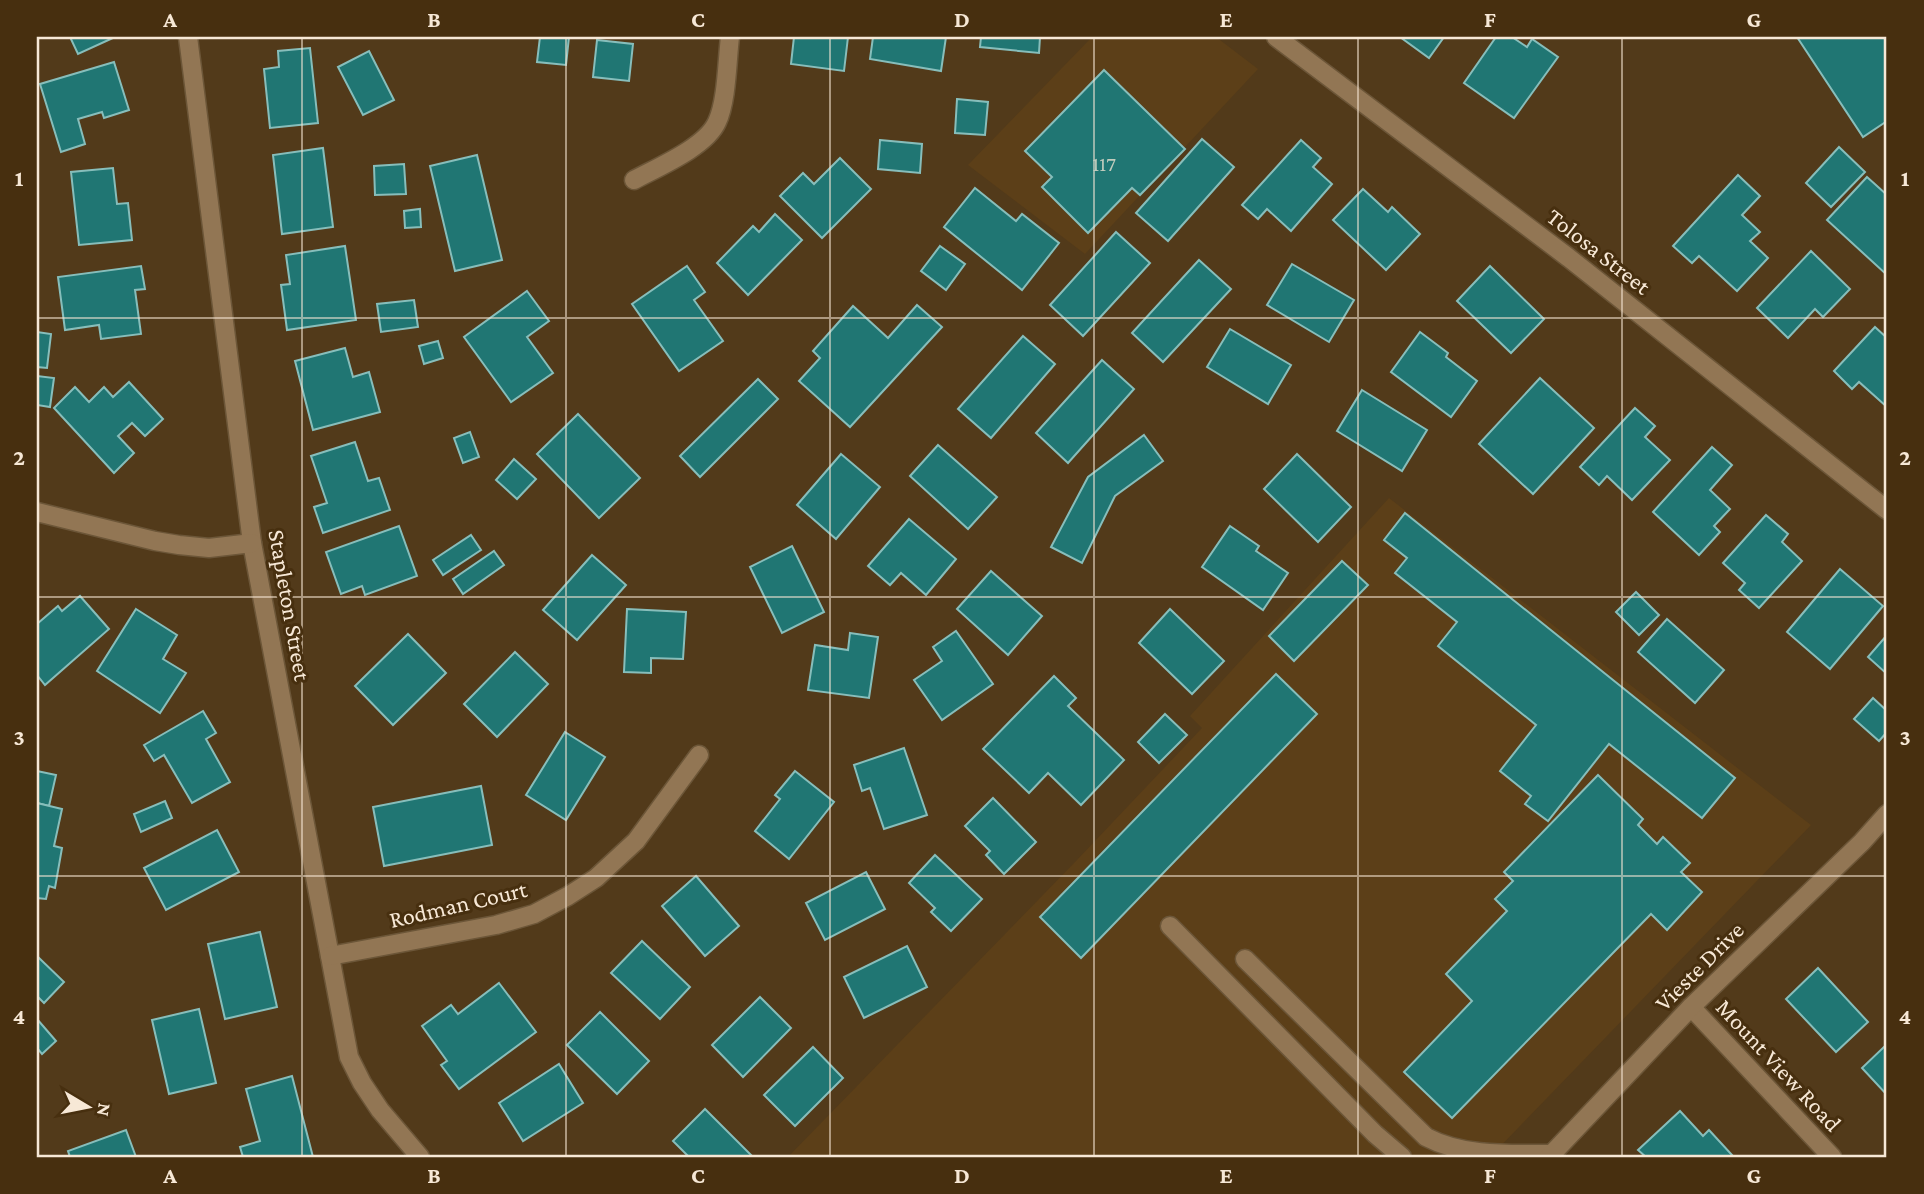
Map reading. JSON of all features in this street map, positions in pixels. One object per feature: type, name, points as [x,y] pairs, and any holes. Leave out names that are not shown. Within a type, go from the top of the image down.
[{"type":"street","name":"Stapleton Street","points":[[188,37],[252,542],[349,1057],[368,1092],[420,1157]]},
{"type":"street","points":[[634,180],[698,145],[710,134],[723,106],[730,37]]},
{"type":"street","name":"Tolosa Street","points":[[1276,37],[1569,258],[1887,510]]},
{"type":"street","points":[[37,512],[179,545],[209,548],[252,542]]},
{"type":"street","name":"Rodman Court","points":[[330,956],[496,925],[534,914],[568,897],[596,878],[636,841],[699,755]]},
{"type":"street","name":"Vieste Drive","points":[[1550,1156],[1691,1007],[1862,842],[1887,814]]},
{"type":"street","points":[[1170,926],[1375,1134],[1402,1157]]},
{"type":"street","points":[[1245,959],[1426,1137],[1441,1145],[1488,1154],[1550,1156]]},
{"type":"street","name":"Mount View Road","points":[[1691,1007],[1832,1157]]},
{"type":"shaded area","points":[[1092,37],[1216,37],[1258,69],[1085,254],[968,165]]},
{"type":"shaded area","points":[[1389,498],[1811,825],[1490,1157],[788,1157],[1202,728],[1190,716]]},
{"type":"building","points":[[70,37],[115,37],[78,54]]},
{"type":"building","points":[[540,37],[569,37],[566,65],[537,62]]},
{"type":"building","points":[[794,37],[848,37],[844,71],[791,64]]},
{"type":"building","points":[[873,37],[946,37],[941,71],[870,59]]},
{"type":"building","points":[[981,37],[1040,37],[1039,53],[980,47]]},
{"type":"building","points":[[1400,37],[1444,37],[1429,58]]},
{"type":"building","points":[[1496,37],[1512,37],[1527,47],[1532,39],[1558,57],[1514,118],[1464,83]]},
{"type":"building","points":[[1797,37],[1887,37],[1887,121],[1863,137]]},
{"type":"building","points":[[597,40],[633,44],[629,81],[593,77]]},
{"type":"building","points":[[310,48],[318,123],[270,128],[264,69],[279,67],[278,51]]},
{"type":"building","points":[[369,51],[394,100],[363,115],[338,67]]},
{"type":"building","points":[[114,62],[129,110],[104,118],[102,112],[78,119],[85,144],[61,152],[40,84]]},
{"type":"building","points":[[1104,70],[1185,149],[1140,195],[1132,188],[1088,233],[1042,187],[1052,177],[1025,151]]},
{"type":"building","points":[[957,99],[988,102],[985,135],[955,133]]},
{"type":"building","points":[[1202,139],[1234,167],[1168,241],[1136,213]]},
{"type":"building","points":[[880,140],[922,144],[920,173],[878,169]]},
{"type":"building","points":[[1301,140],[1321,158],[1313,167],[1332,184],[1291,231],[1267,209],[1258,219],[1242,205]]},
{"type":"building","points":[[1839,147],[1865,172],[1831,207],[1806,183]]},
{"type":"building","points":[[323,148],[333,227],[282,234],[273,155]]},
{"type":"building","points":[[477,155],[502,260],[455,271],[430,166]]},
{"type":"building","points":[[840,158],[871,189],[822,238],[780,196],[803,173],[814,184]]},
{"type":"building","points":[[404,164],[406,194],[375,195],[374,166]]},
{"type":"building","points":[[113,168],[117,204],[128,203],[132,240],[79,245],[71,172]]},
{"type":"building","points":[[1738,175],[1760,196],[1742,215],[1760,232],[1750,241],[1768,258],[1737,291],[1699,256],[1692,263],[1673,246]]},
{"type":"building","points":[[1867,177],[1887,195],[1887,275],[1827,220]]},
{"type":"building","points":[[975,188],[1016,221],[1022,214],[1059,243],[1022,290],[944,227]]},
{"type":"building","points":[[1363,189],[1388,212],[1392,207],[1420,234],[1386,270],[1333,220]]},
{"type":"building","points":[[420,209],[421,227],[405,228],[404,211]]},
{"type":"building","points":[[775,214],[802,240],[748,295],[717,263],[753,226],[759,232]]},
{"type":"building","points":[[1116,232],[1150,263],[1083,336],[1050,305]]},
{"type":"building","points":[[345,246],[356,320],[287,330],[281,285],[290,284],[286,255]]},
{"type":"building","points":[[940,246],[965,264],[946,290],[921,271]]},
{"type":"building","points":[[1811,251],[1850,289],[1823,317],[1815,309],[1788,338],[1757,308]]},
{"type":"building","points":[[1199,260],[1231,289],[1163,362],[1132,333]]},
{"type":"building","points":[[1292,264],[1354,300],[1329,342],[1267,305]]},
{"type":"building","points":[[141,266],[145,289],[135,290],[141,334],[101,339],[99,325],[65,330],[58,277]]},
{"type":"building","points":[[687,266],[705,292],[694,300],[723,341],[679,371],[632,304]]},
{"type":"building","points":[[1490,266],[1544,319],[1511,353],[1457,301]]},
{"type":"building","points":[[527,291],[549,321],[527,337],[553,373],[511,402],[464,337]]},
{"type":"building","points":[[414,300],[418,327],[381,332],[377,304]]},
{"type":"building","points":[[917,305],[942,327],[850,427],[799,381],[820,358],[813,351],[853,306],[888,338]]},
{"type":"building","points":[[1875,327],[1887,338],[1887,407],[1859,382],[1852,389],[1834,371]]},
{"type":"building","points":[[1230,329],[1291,365],[1268,404],[1207,367]]},
{"type":"building","points":[[37,332],[51,334],[47,368],[37,367]]},
{"type":"building","points":[[1420,332],[1448,353],[1446,357],[1477,381],[1451,417],[1391,372]]},
{"type":"building","points":[[1023,336],[1055,364],[991,438],[958,409]]},
{"type":"building","points":[[438,341],[443,358],[424,364],[419,346]]},
{"type":"building","points":[[345,348],[353,377],[369,372],[380,412],[313,430],[295,361]]},
{"type":"building","points":[[1102,360],[1134,389],[1068,463],[1036,433]]},
{"type":"building","points":[[37,376],[54,378],[50,407],[37,405]]},
{"type":"building","points":[[1540,378],[1594,428],[1533,494],[1479,444]]},
{"type":"building","points":[[758,379],[778,399],[700,477],[680,456]]},
{"type":"building","points":[[129,382],[163,419],[145,436],[132,423],[118,436],[134,453],[114,473],[54,408],[75,387],[89,402],[104,387],[113,397]]},
{"type":"building","points":[[1362,390],[1427,430],[1402,471],[1337,431]]},
{"type":"building","points":[[1635,408],[1655,426],[1645,437],[1670,460],[1632,500],[1607,476],[1599,485],[1580,467]]},
{"type":"building","points":[[578,414],[640,478],[599,518],[537,454]]},
{"type":"building","points":[[470,432],[479,457],[463,463],[454,438]]},
{"type":"building","points":[[1144,435],[1163,461],[1115,496],[1082,563],[1051,547],[1088,477]]},
{"type":"building","points":[[355,442],[368,481],[379,478],[390,510],[323,533],[314,507],[327,503],[311,456]]},
{"type":"building","points":[[938,445],[997,497],[968,529],[910,476]]},
{"type":"building","points":[[1712,447],[1732,465],[1710,490],[1730,509],[1714,526],[1720,532],[1699,555],[1653,512]]},
{"type":"building","points":[[841,454],[880,487],[836,539],[797,505]]},
{"type":"building","points":[[1297,454],[1351,507],[1318,542],[1264,489]]},
{"type":"building","points":[[514,459],[536,479],[517,499],[496,480]]},
{"type":"building","points":[[1405,513],[1735,778],[1702,818],[1609,744],[1548,821],[1525,804],[1531,796],[1500,771],[1536,725],[1438,646],[1457,622],[1395,573],[1407,558],[1384,540]]},
{"type":"building","points":[[1766,515],[1788,534],[1782,542],[1802,561],[1759,608],[1739,590],[1745,583],[1723,563]]},
{"type":"building","points":[[909,519],[956,559],[926,595],[901,573],[890,585],[868,566]]},
{"type":"building","points":[[399,526],[417,576],[365,595],[362,586],[341,594],[326,552]]},
{"type":"building","points":[[1230,526],[1259,546],[1256,551],[1288,573],[1263,610],[1202,567]]},
{"type":"building","points":[[471,535],[481,550],[443,575],[433,560]]},
{"type":"building","points":[[792,546],[824,612],[782,633],[750,567]]},
{"type":"building","points":[[494,551],[504,565],[463,594],[453,579]]},
{"type":"building","points":[[592,555],[626,585],[577,640],[543,610]]},
{"type":"building","points":[[1342,561],[1368,585],[1294,661],[1269,636]]},
{"type":"building","points":[[1840,569],[1883,606],[1830,669],[1787,632]]},
{"type":"building","points":[[991,571],[1042,616],[1008,655],[957,609]]},
{"type":"building","points":[[1636,592],[1659,615],[1639,635],[1616,612]]},
{"type":"building","points":[[80,596],[109,629],[45,685],[37,675],[37,624],[58,606],[62,611]]},
{"type":"building","points":[[136,609],[177,635],[163,659],[186,673],[160,713],[97,671]]},
{"type":"building","points":[[627,609],[686,612],[683,659],[651,658],[651,673],[624,672]]},
{"type":"building","points":[[1170,609],[1224,661],[1192,694],[1139,643]]},
{"type":"building","points":[[1667,619],[1724,670],[1695,703],[1638,652]]},
{"type":"building","points":[[956,631],[993,684],[942,720],[914,680],[942,661],[933,647]]},
{"type":"building","points":[[850,633],[878,637],[869,698],[808,690],[815,645],[848,650]]},
{"type":"building","points":[[408,634],[446,673],[393,725],[355,686]]},
{"type":"building","points":[[1887,635],[1887,674],[1868,657]]},
{"type":"building","points":[[515,652],[548,684],[497,737],[464,704]]},
{"type":"building","points":[[1276,674],[1317,714],[1081,958],[1040,917]]},
{"type":"building","points":[[1054,676],[1076,698],[1068,706],[1124,760],[1081,805],[1048,773],[1029,793],[983,749]]},
{"type":"building","points":[[1873,698],[1887,711],[1887,732],[1879,741],[1854,719]]},
{"type":"building","points":[[203,711],[216,733],[206,739],[230,782],[192,803],[164,755],[154,761],[144,745]]},
{"type":"building","points":[[1165,714],[1187,735],[1159,763],[1138,742]]},
{"type":"building","points":[[565,732],[605,757],[566,820],[526,795]]},
{"type":"building","points":[[904,748],[927,815],[884,829],[870,788],[862,791],[854,765]]},
{"type":"building","points":[[37,771],[56,775],[49,806],[37,803]]},
{"type":"building","points":[[795,771],[834,802],[789,859],[755,831],[780,799],[775,795]]},
{"type":"building","points":[[1598,775],[1643,819],[1638,825],[1657,844],[1663,837],[1690,863],[1681,872],[1702,892],[1667,930],[1651,914],[1452,1118],[1404,1072],[1472,1001],[1446,974],[1507,911],[1495,899],[1513,881],[1504,872]]},
{"type":"building","points":[[481,786],[492,845],[384,866],[373,807]]},
{"type":"building","points":[[993,798],[1036,842],[1004,874],[986,855],[990,851],[965,826]]},
{"type":"building","points":[[165,801],[172,818],[141,832],[134,814]]},
{"type":"building","points":[[37,803],[62,809],[54,846],[62,848],[55,888],[49,886],[46,899],[37,898]]},
{"type":"building","points":[[217,830],[239,872],[166,910],[144,868]]},
{"type":"building","points":[[935,855],[982,899],[951,931],[931,912],[935,908],[909,883]]},
{"type":"building","points":[[866,872],[885,909],[825,940],[806,903]]},
{"type":"building","points":[[696,876],[739,926],[705,956],[662,906]]},
{"type":"building","points":[[260,932],[277,1007],[225,1019],[208,944]]},
{"type":"building","points":[[642,941],[690,987],[660,1019],[611,973]]},
{"type":"building","points":[[907,946],[927,987],[864,1018],[844,977]]},
{"type":"building","points":[[37,956],[64,982],[44,1003],[37,996]]},
{"type":"building","points":[[1818,968],[1868,1022],[1836,1052],[1786,999]]},
{"type":"building","points":[[499,983],[536,1032],[459,1089],[441,1065],[447,1061],[422,1026],[451,1005],[458,1014]]},
{"type":"building","points":[[760,997],[791,1028],[743,1077],[712,1045]]},
{"type":"building","points":[[199,1009],[216,1083],[169,1094],[152,1020]]},
{"type":"building","points":[[600,1012],[649,1061],[617,1094],[567,1045]]},
{"type":"building","points":[[37,1019],[56,1041],[42,1054],[37,1048]]},
{"type":"building","points":[[1887,1044],[1887,1095],[1862,1068]]},
{"type":"building","points":[[813,1047],[843,1078],[795,1126],[764,1095]]},
{"type":"building","points":[[559,1064],[583,1103],[523,1141],[499,1103]]},
{"type":"building","points":[[292,1076],[313,1157],[243,1157],[240,1147],[260,1141],[246,1089]]},
{"type":"building","points":[[705,1109],[753,1157],[689,1157],[673,1141]]},
{"type":"building","points":[[1680,1111],[1703,1136],[1709,1130],[1732,1155],[1646,1157],[1638,1150]]},
{"type":"building","points":[[126,1130],[136,1157],[70,1157],[68,1151]]}]
